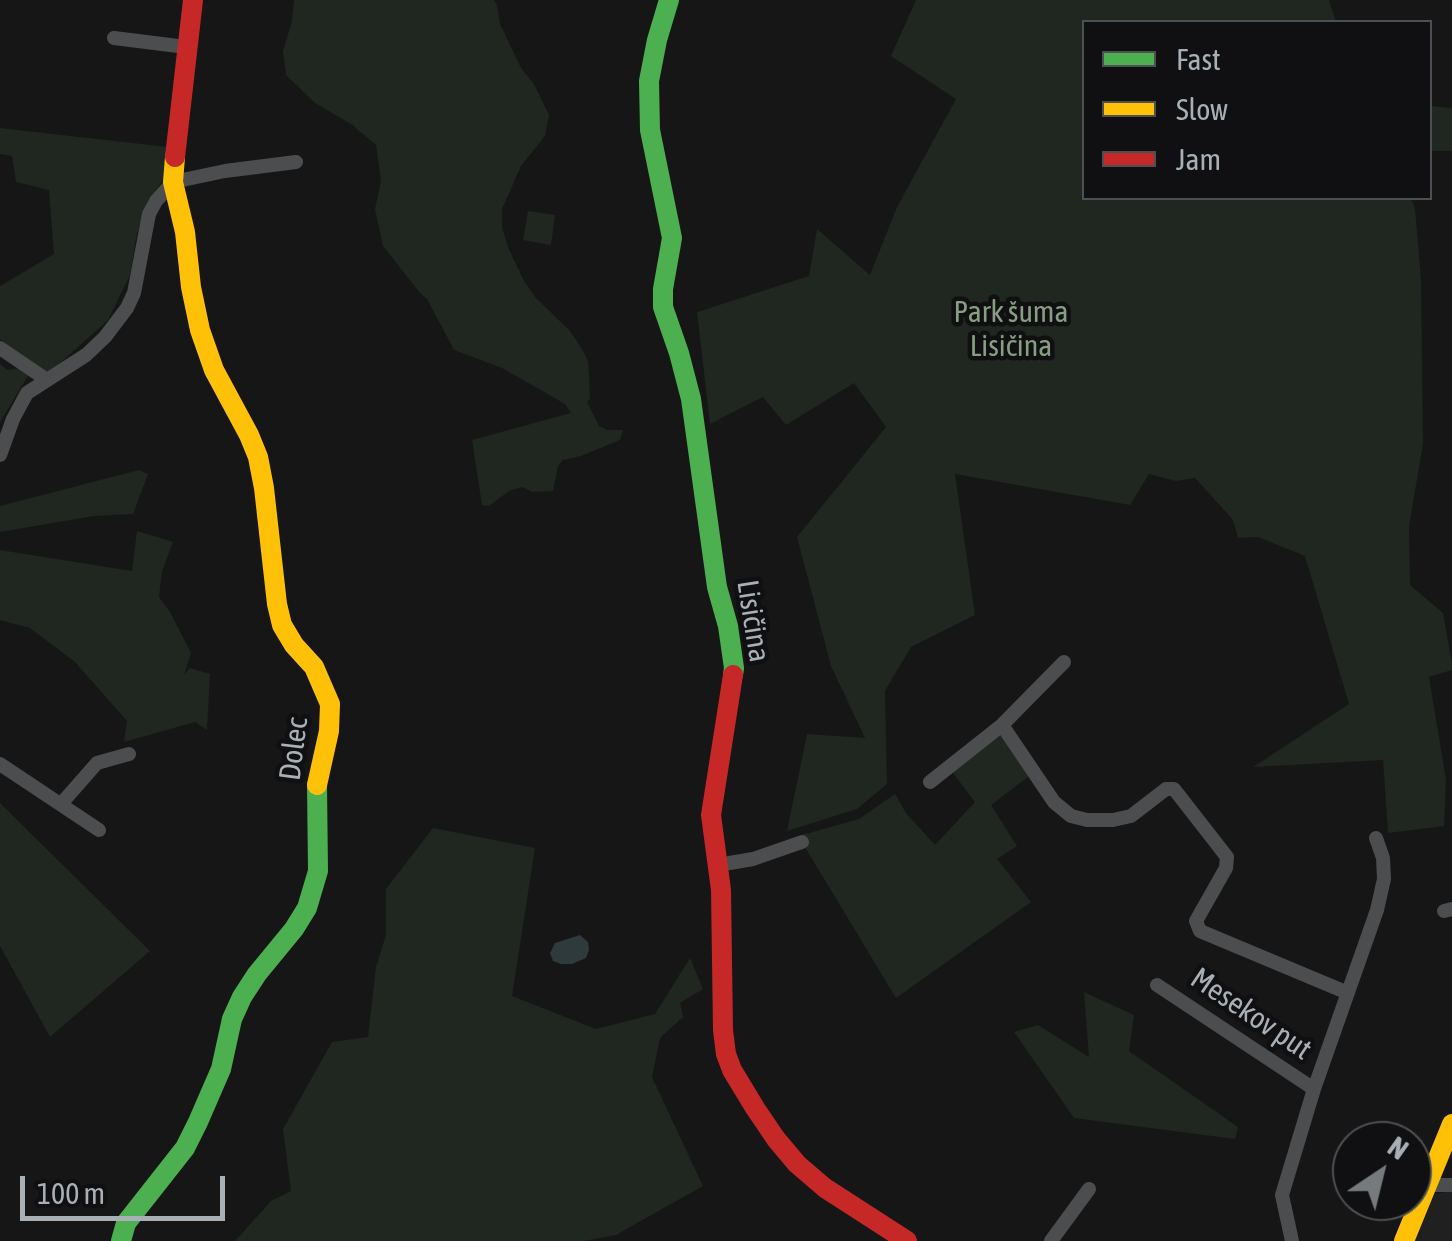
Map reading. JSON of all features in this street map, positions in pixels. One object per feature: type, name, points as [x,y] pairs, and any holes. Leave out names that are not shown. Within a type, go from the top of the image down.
[{"type":"street","name":"Dolec","points":[[121,1241],[126,1223],[185,1148],[198,1122],[242,997],[294,929],[314,890],[319,837],[317,785],[329,730],[330,704],[323,684],[282,625],[258,457],[214,370],[191,286],[174,182],[193,0]]},
{"type":"street","name":"Lisičina","points":[[669,0],[649,81],[650,130],[672,238],[663,307],[691,399],[717,587],[734,668],[711,815],[722,890],[726,1054],[776,1139],[798,1164],[825,1188],[907,1241]]},
{"type":"street","points":[[114,38],[186,47]]},
{"type":"street","points":[[0,455],[27,393],[86,355],[127,308],[134,294],[149,214],[174,182],[296,162]]},
{"type":"street","points":[[0,348],[47,380]]},
{"type":"street","points":[[930,782],[1002,725],[1064,662]]},
{"type":"street","name":"Mesekov put","points":[[1002,725],[1054,802],[1071,816],[1112,820],[1131,816],[1166,789],[1174,789],[1226,857],[1226,868],[1196,921],[1200,931],[1348,993]]},
{"type":"street","points":[[61,804],[97,763],[129,754]]},
{"type":"street","points":[[0,764],[99,830]]},
{"type":"street","name":"Mesekov put","points":[[1292,1241],[1282,1194],[1377,910],[1384,879],[1383,858],[1376,838]]},
{"type":"street","points":[[718,864],[753,859],[802,842]]},
{"type":"street","name":"Mesekov put","points":[[1157,985],[1314,1089]]},
{"type":"street","points":[[1432,1171],[1452,1124]]},
{"type":"street","points":[[1051,1241],[1088,1189]]},
{"type":"shaded area","points":[[580,935],[588,942],[586,958],[572,964],[553,961],[550,953],[555,943]]},
{"type":"shaded area","points":[[1452,1191],[1452,1241],[1415,1241],[1424,1221],[1432,1221],[1435,1194]]},
{"type":"green space","points":[[294,0],[494,0],[497,5],[500,24],[549,115],[545,136],[521,166],[502,209],[502,227],[524,281],[570,331],[588,361],[587,402],[599,426],[623,430],[620,440],[563,460],[553,491],[532,492],[523,487],[509,491],[489,506],[482,505],[472,440],[571,413],[565,404],[502,368],[454,350],[427,299],[383,246],[375,209],[381,181],[376,145],[351,124],[315,103],[286,75],[283,51]]},
{"type":"green space","name":"Park šuma Lisičina","points":[[916,0],[1329,0],[1335,20],[1082,20],[1082,200],[1411,200],[1421,279],[1423,444],[1409,526],[1410,585],[1443,613],[1452,664],[1452,670],[1429,677],[1446,779],[1444,826],[1388,833],[1383,760],[1253,767],[1349,704],[1305,556],[1258,537],[1238,538],[1233,520],[1195,478],[1176,481],[1149,474],[1130,505],[955,474],[975,615],[911,647],[885,691],[887,784],[857,809],[787,831],[807,734],[865,738],[831,666],[797,537],[886,427],[854,383],[786,425],[763,397],[710,424],[697,312],[809,276],[817,229],[870,275],[897,207],[956,99],[891,56]]},
{"type":"green space","points":[[1432,106],[1452,108],[1452,151],[1432,151]]},
{"type":"green space","points":[[0,128],[168,147],[164,179],[148,200],[130,275],[108,320],[48,374],[0,339],[0,286],[54,254],[49,190],[16,182],[12,156],[0,154]]},
{"type":"green space","points":[[528,211],[555,215],[551,245],[523,240]]},
{"type":"green space","points":[[0,364],[7,370],[34,366],[0,422]]},
{"type":"green space","points":[[139,470],[148,474],[133,514],[94,516],[0,532],[0,506]]},
{"type":"green space","points":[[137,531],[173,542],[162,571],[159,597],[191,653],[184,675],[190,668],[210,674],[207,730],[195,722],[124,742],[127,721],[75,662],[30,628],[0,620],[0,550],[132,571]]},
{"type":"green space","points":[[994,727],[1032,774],[991,805],[1017,846],[997,859],[1031,902],[896,998],[806,849],[802,835],[859,819],[895,794],[906,813],[935,845],[975,802],[950,769]]},
{"type":"green space","points":[[0,803],[150,951],[50,1037],[0,946]]},
{"type":"green space","points":[[433,828],[535,848],[512,996],[596,1029],[655,1014],[690,958],[703,989],[680,1003],[683,1017],[660,1038],[652,1077],[703,1186],[616,1235],[584,1241],[235,1241],[271,1201],[291,1191],[283,1129],[332,1042],[368,1037],[376,967],[386,935],[386,889]]},
{"type":"green space","points":[[1084,992],[1134,1015],[1129,1051],[1238,1127],[1235,1139],[1074,1118],[1014,1032],[1038,1025],[1089,1057]]},
{"type":"traffic: fast","points":[[669,0],[649,81],[650,130],[672,238],[663,307],[691,399],[733,675]]},
{"type":"traffic: fast","points":[[121,1241],[126,1223],[185,1148],[198,1122],[221,1069],[232,1019],[242,997],[307,908],[318,871],[317,785]]},
{"type":"traffic: slow","points":[[175,157],[173,182],[200,330],[214,370],[258,457],[282,625],[314,667],[330,704],[329,731],[317,785]]},
{"type":"traffic: slow","points":[[1404,1241],[1452,1124]]},
{"type":"traffic: jam","points":[[175,157],[193,0]]},
{"type":"traffic: jam","points":[[733,675],[711,815],[721,890],[726,1054],[755,1108],[797,1164],[825,1188],[907,1241]]}]
